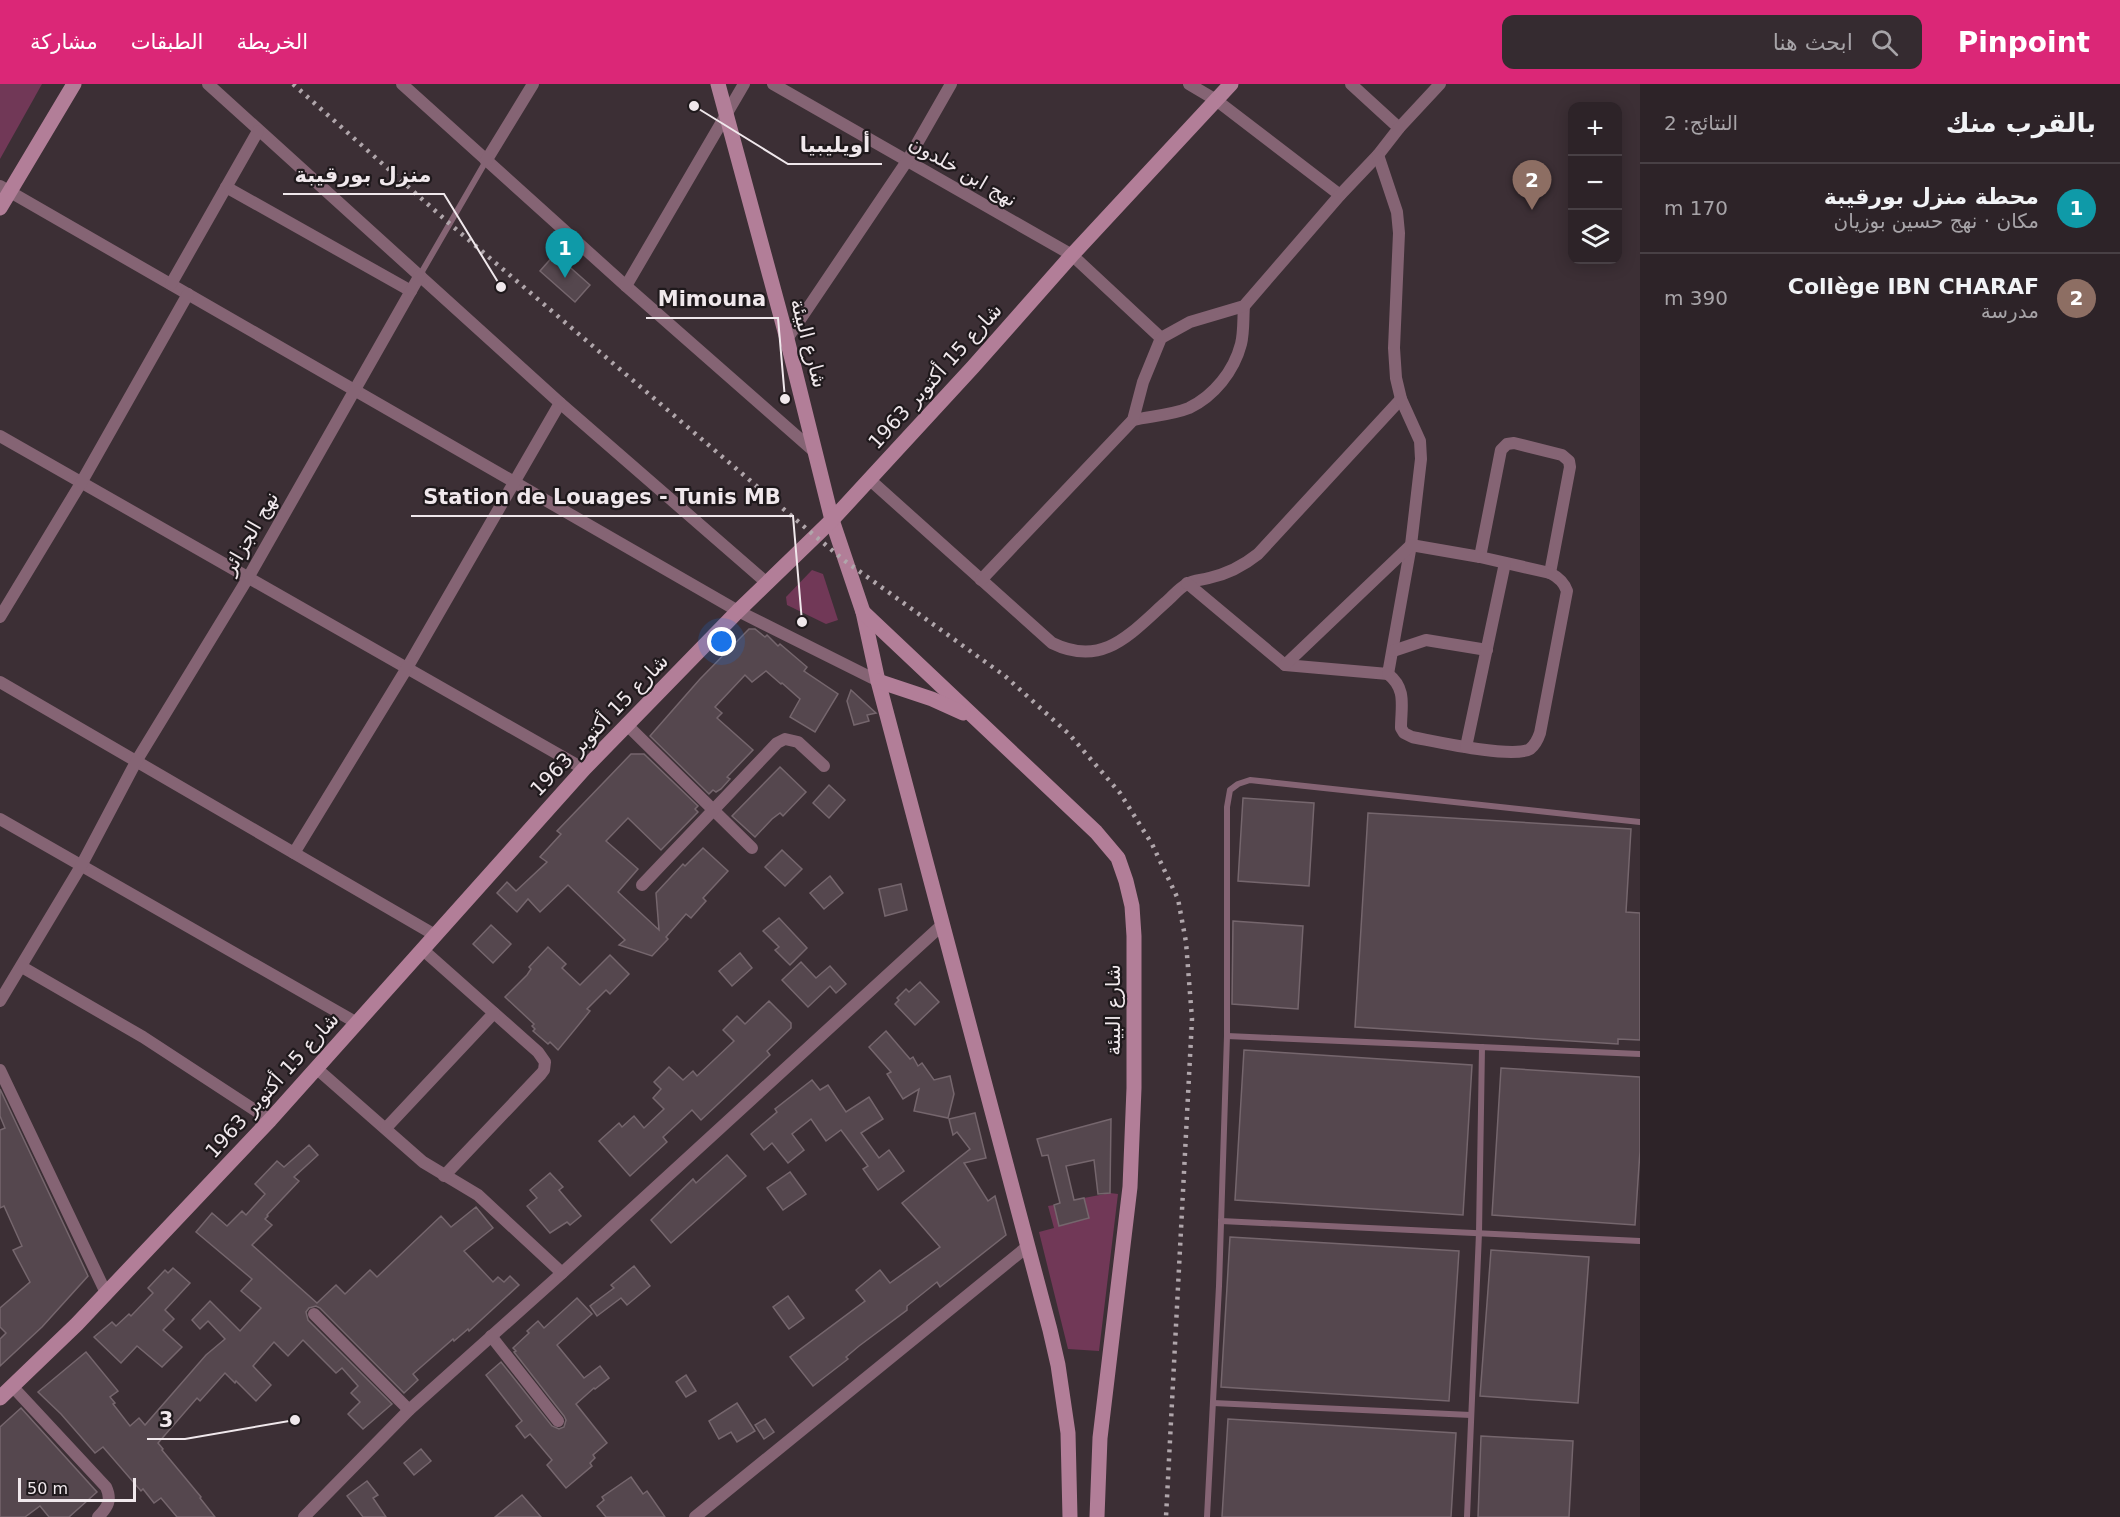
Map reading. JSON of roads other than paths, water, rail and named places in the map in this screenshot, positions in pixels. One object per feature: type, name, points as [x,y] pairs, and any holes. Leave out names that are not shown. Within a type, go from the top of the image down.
[{"type":"main road","points":[[0,208],[4,189],[74,84]]},
{"type":"main road","name":"شارع البيئة","points":[[718,84],[787,339],[832,520],[863,612],[878,681],[1050,1330],[1062,1392],[1069,1452],[1070,1517]]},
{"type":"main road","name":"شارع 15 أكتوبر 1963","points":[[0,1398],[106,1293],[270,1120],[584,769],[738,611],[832,520],[973,367],[1072,255],[1231,84]]},
{"type":"main road","name":"شارع البيئة","points":[[863,612],[1096,832],[1118,858],[1126,880],[1132,906],[1134,936],[1134,1088],[1130,1187],[1100,1438],[1097,1517]]},
{"type":"main road","points":[[878,681],[932,699],[974,718]]},
{"type":"street","points":[[208,84],[561,403],[767,583]]},
{"type":"street","points":[[402,84],[816,453]]},
{"type":"street","name":"نهج الجزائر","points":[[486,161],[533,84]]},
{"type":"street","points":[[626,286],[744,84]]},
{"type":"street","name":"نهج ابن خلدون","points":[[773,84],[1072,255],[1161,338]]},
{"type":"street","points":[[787,339],[907,161],[951,84]]},
{"type":"street","points":[[1189,84],[1216,100],[1340,195]]},
{"type":"street","points":[[1351,84],[1399,128]]},
{"type":"street","points":[[981,580],[1133,420],[1143,382],[1161,338],[1190,322],[1244,306],[1440,84]]},
{"type":"street","points":[[171,284],[258,131]]},
{"type":"street","points":[[1378,155],[1397,212],[1399,232],[1394,348],[1396,378],[1401,399],[1415,425],[1421,450],[1411,544],[1388,674]]},
{"type":"street","points":[[226,187],[411,291]]},
{"type":"street","points":[[4,189],[738,611],[878,681]]},
{"type":"street","name":"نهج الجزائر","points":[[0,1001],[81,866],[137,760],[248,578],[420,275]]},
{"type":"street","points":[[0,617],[81,483],[188,294]]},
{"type":"street","points":[[1133,420],[1189,408],[1208,395],[1226,377],[1235,362],[1242,342],[1244,306]]},
{"type":"street","points":[[869,478],[1052,643],[1066,650],[1085,652],[1106,650],[1124,640],[1187,583],[1228,572],[1246,563],[1257,554],[1401,399]]},
{"type":"street","points":[[294,853],[407,668],[561,403]]},
{"type":"street","points":[[0,436],[584,769]]},
{"type":"street","points":[[1480,557],[1501,450],[1507,444],[1514,443],[1562,455],[1569,461],[1570,467],[1550,573]]},
{"type":"street","points":[[1187,583],[1285,665],[1388,674],[1401,690],[1401,728],[1404,733],[1412,737],[1466,747],[1516,752],[1529,749],[1536,742],[1540,733],[1567,591],[1563,582],[1550,573],[1411,544]]},
{"type":"street","points":[[1285,665],[1411,544]]},
{"type":"street","points":[[1466,747],[1505,563]]},
{"type":"street","points":[[1393,651],[1426,640],[1486,650]]},
{"type":"street","points":[[0,682],[435,935]]},
{"type":"street","points":[[626,724],[752,848]]},
{"type":"street","points":[[642,885],[777,743],[785,739],[798,742],[824,766]]},
{"type":"street","points":[[0,819],[357,1023]]},
{"type":"street","points":[[304,1517],[409,1410],[942,925]]},
{"type":"street","points":[[422,949],[538,1052],[545,1062],[544,1070],[444,1176]]},
{"type":"street","points":[[22,967],[143,1037],[270,1120]]},
{"type":"street","points":[[386,1128],[494,1014]]},
{"type":"street","points":[[316,1068],[423,1162],[478,1195],[562,1273]]},
{"type":"street","points":[[0,1070],[106,1293]]},
{"type":"street","points":[[695,1517],[1028,1246]]},
{"type":"street","points":[[314,1314],[409,1410]]},
{"type":"street","points":[[491,1336],[558,1420]]},
{"type":"street","points":[[12,1386],[106,1487],[110,1501],[98,1517]]},
{"type":"lane","name":"نهج الجزائر","points":[[420,275],[486,161]]},
{"type":"lane","points":[[1207,1517],[1227,1036],[1227,807],[1230,790],[1250,780],[1640,822]]},
{"type":"lane","points":[[1227,1036],[1640,1054]]},
{"type":"lane","points":[[1467,1517],[1479,1233],[1482,1047]]},
{"type":"lane","points":[[1221,1221],[1640,1241]]},
{"type":"lane","points":[[1213,1403],[1471,1415]]},
{"type":"railway","points":[[293,84],[450,224],[845,561],[1005,676],[1069,734],[1120,793],[1152,844],[1178,899],[1186,942],[1192,1019],[1166,1517]]},
{"type":"place","name":"أويليبيا","points":[[694,106]]},
{"type":"place","name":"Collège IBN CHARAF","points":[[1532,210]]},
{"type":"place","name":"محطة منزل بورقيبة","points":[[565,278]]},
{"type":"place","name":"منزل بورقيبة","points":[[501,287]]},
{"type":"place","name":"Mimouna","points":[[785,399]]},
{"type":"place","name":"Station de Louages - Tunis MB","points":[[802,622]]},
{"type":"place","name":"3","points":[[295,1420]]}]
